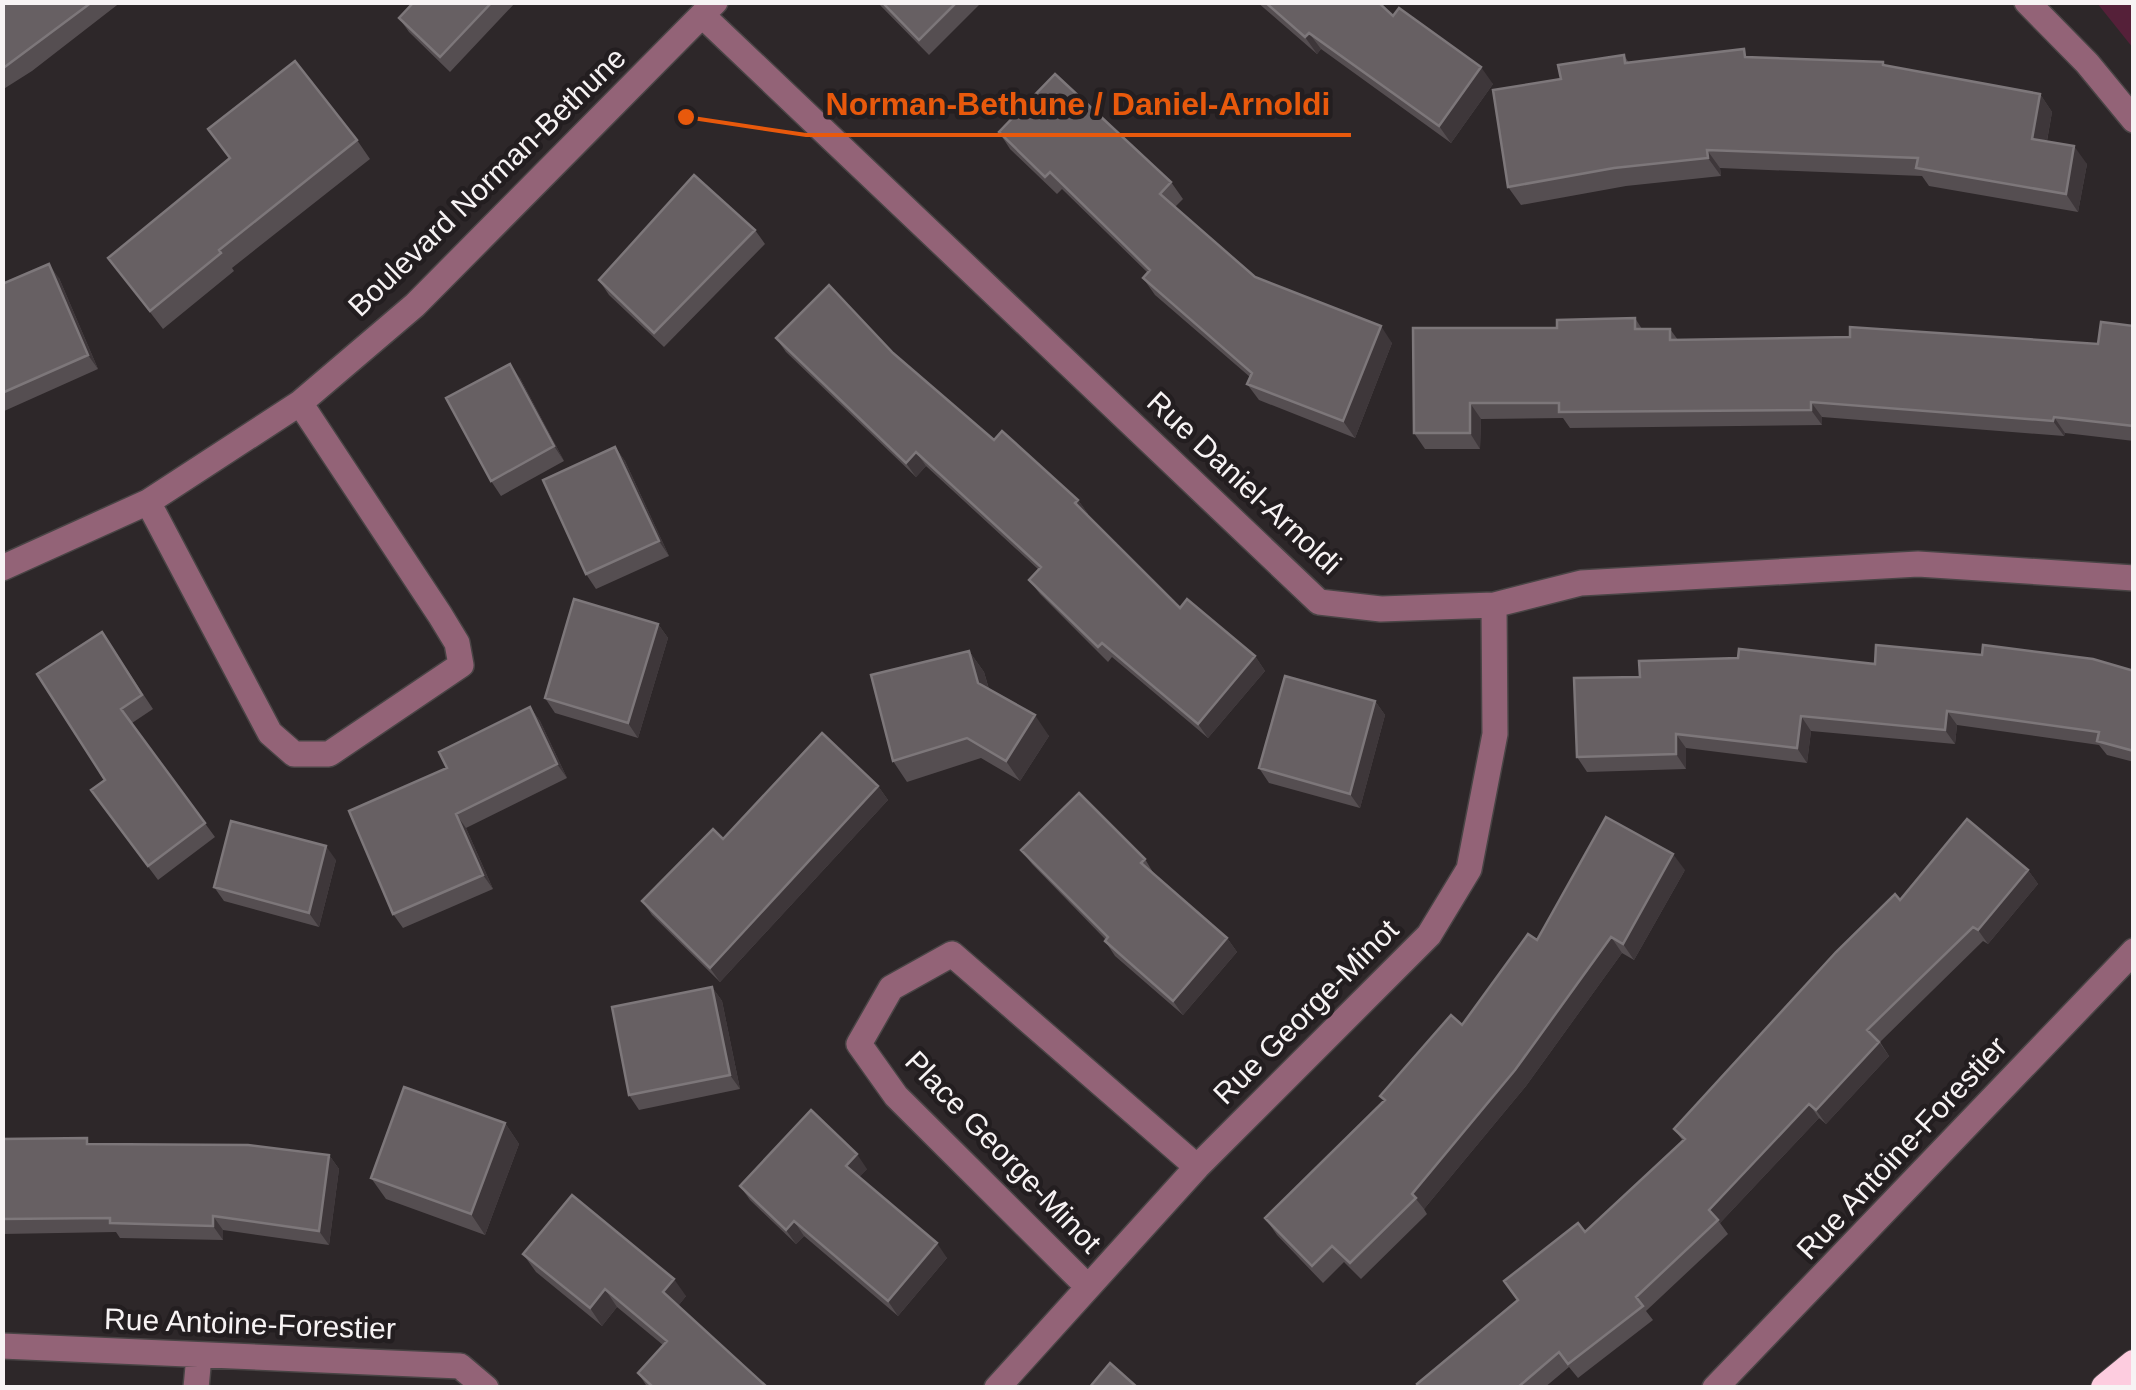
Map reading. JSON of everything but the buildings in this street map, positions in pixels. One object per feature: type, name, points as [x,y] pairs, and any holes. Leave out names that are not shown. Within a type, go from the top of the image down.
[{"type":"highway","points":[[2106,1388],[2134,1365]]},
{"type":"street","points":[[2027,2],[2087,63],[2134,120]]},
{"type":"street","name":"Boulevard Norman-Bethune","points":[[2,568],[148,502],[300,403],[414,304],[709,9]]},
{"type":"street","name":"Rue Daniel-Arnoldi","points":[[709,9],[1320,602],[1381,609],[1494,605],[1581,583],[1918,564],[2134,578]]},
{"type":"street","points":[[148,502],[270,734],[294,754],[329,754],[461,665],[457,643],[440,614],[300,403]]},
{"type":"street","name":"Rue George-Minot","points":[[997,1388],[1197,1166],[1429,935],[1469,869],[1495,734],[1494,605]]},
{"type":"street","name":"Rue Antoine-Forestier","points":[[1715,1388],[2134,951]]},
{"type":"street","name":"Place George-Minot","points":[[1088,1287],[896,1096],[859,1044],[891,988],[952,954],[1197,1166]]},
{"type":"street","name":"Rue Antoine-Forestier","points":[[2,1346],[460,1366],[486,1388]]},
{"type":"street","points":[[196,1388],[200,1356]]},
{"type":"shaded area","points":[[2097,3],[2133,3],[2133,48]]},
{"type":"place","name":"Norman-Bethune / Daniel-Arnoldi","points":[[686,117]]}]
